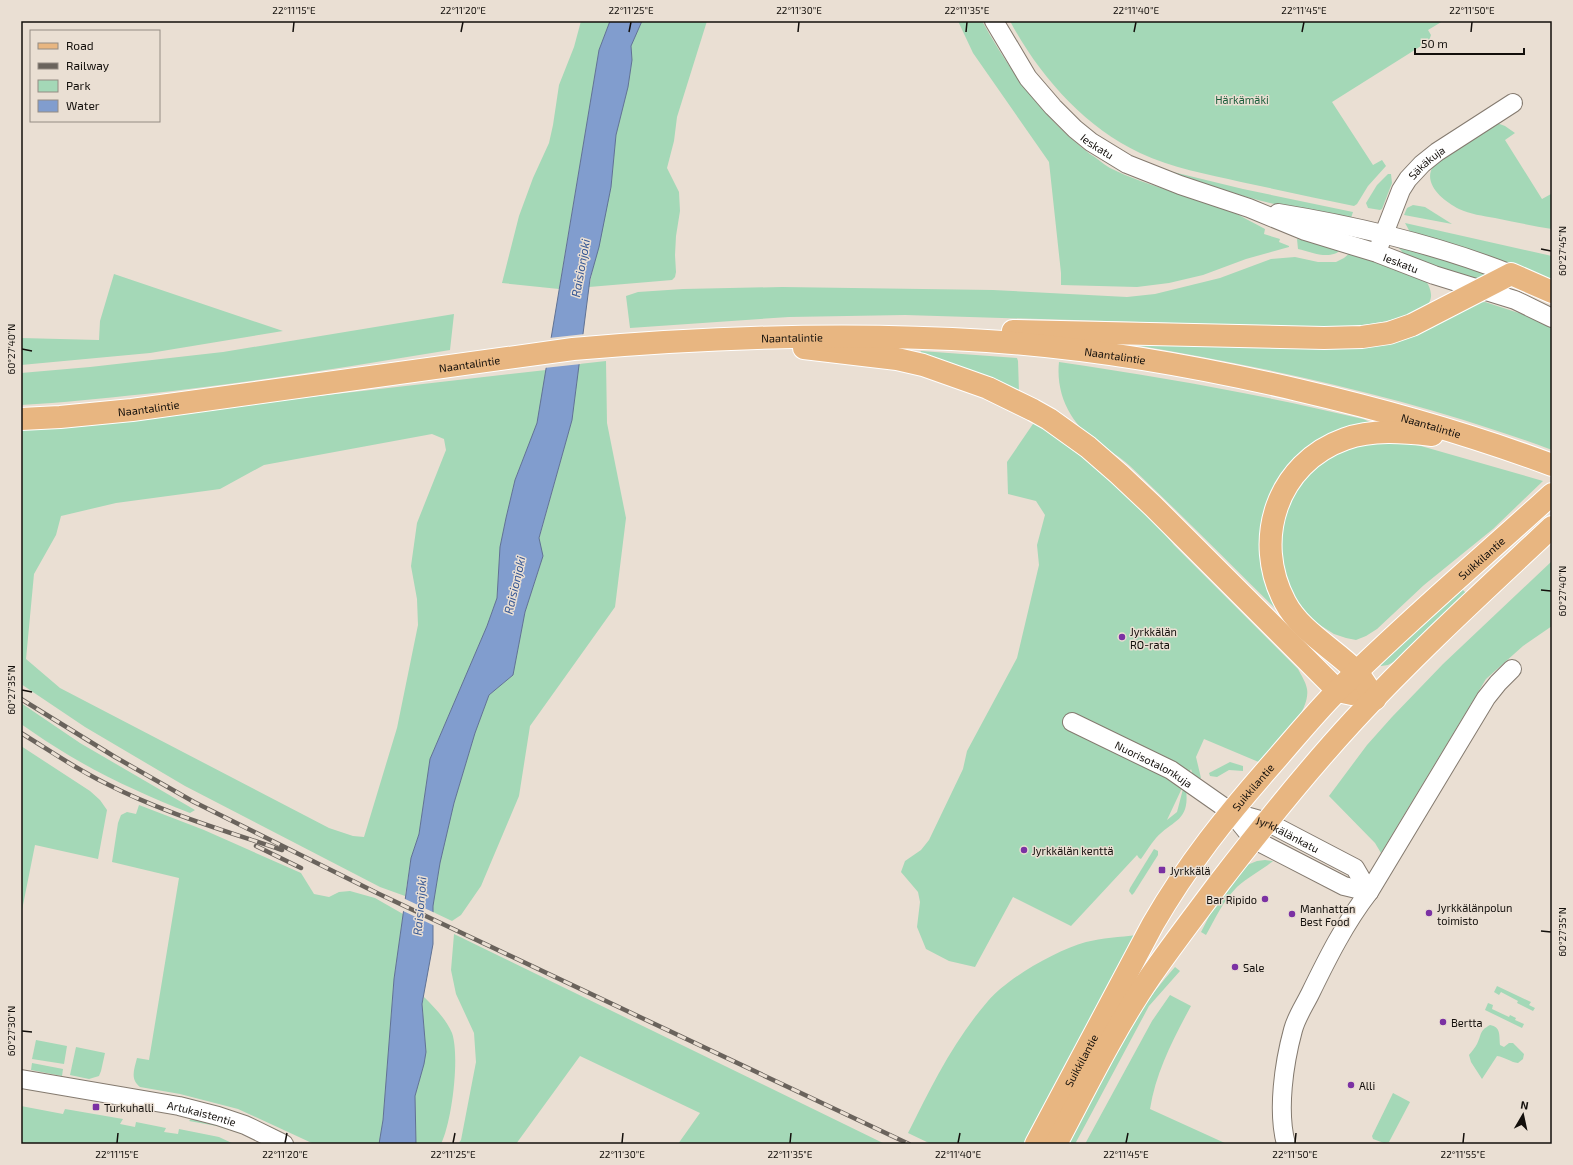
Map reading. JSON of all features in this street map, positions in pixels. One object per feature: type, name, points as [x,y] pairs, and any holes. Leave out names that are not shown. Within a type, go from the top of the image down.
[{"type":"main road","points":[[890,336],[1037,331],[1324,338],[1362,337],[1389,333],[1412,326],[1511,274]]},
{"type":"main road","name":"Ieskatu","points":[[1511,274],[1552,292]]},
{"type":"main road","name":"Naantalintie","points":[[21,418],[60,417],[132,410],[573,349],[714,339],[843,335],[890,336],[989,341],[1066,349],[1186,366],[1251,379],[1396,414],[1480,440],[1552,465]]},
{"type":"main road","points":[[714,339],[841,352],[896,359],[923,365],[988,388],[1033,410],[1088,446],[1119,474],[1338,691],[1375,699]]},
{"type":"main road","points":[[1375,699],[1357,672],[1298,621],[1285,603],[1278,588],[1273,570],[1270,538],[1273,521],[1282,494],[1298,470],[1310,459],[1328,446],[1363,434],[1409,432],[1480,440]]},
{"type":"main road","name":"Suikkilantie","points":[[1036,1144],[1171,892],[1192,861],[1231,812],[1292,741],[1338,691],[1552,494]]},
{"type":"main road","name":"Suikkilantie","points":[[1056,1144],[1127,1013],[1150,977],[1253,839],[1349,726],[1493,581],[1549,530]]},
{"type":"street","name":"Ieskatu","points":[[994,21],[1028,78],[1053,107],[1075,129],[1091,142],[1144,172],[1249,208],[1304,231],[1377,253],[1434,275],[1515,300],[1552,318]]},
{"type":"street","name":"Säkäkuja","points":[[1377,253],[1401,190],[1408,179],[1422,164],[1437,152],[1513,103]]},
{"type":"street","name":"Ieskatu","points":[[1249,208],[1306,217],[1384,233],[1440,248],[1511,274]]},
{"type":"street","points":[[1286,1144],[1283,1132],[1283,1081],[1293,1029],[1324,966],[1357,907],[1368,892],[1486,698],[1498,683],[1512,670]]},
{"type":"street","name":"Nuorisotalonkuja","points":[[1072,722],[1171,770],[1231,812]]},
{"type":"street","name":"Jyrkkälänkatu","points":[[1231,812],[1267,822],[1355,868],[1368,892]]},
{"type":"street","name":"Jyrkkälänkatu","points":[[1231,812],[1253,839],[1344,886],[1368,892]]},
{"type":"street","name":"Artukaistentie","points":[[21,1079],[179,1106],[232,1120],[284,1144]]},
{"type":"green space","points":[[581,21],[610,21],[599,50],[559,289],[502,283],[519,216],[533,178],[549,143],[559,85],[574,47]]},
{"type":"green space","points":[[642,21],[707,21],[677,117],[674,141],[667,168],[679,192],[680,211],[676,236],[676,272],[675,277],[672,280],[589,287],[611,187],[616,135],[628,87],[632,60],[631,46]]},
{"type":"green space","points":[[958,21],[982,21],[1004,58],[1029,94],[1073,141],[1107,166],[1124,175],[1215,205],[1234,213],[1265,229],[1264,234],[1280,239],[1279,242],[1289,247],[1246,259],[1203,275],[1169,283],[1137,287],[1061,285],[1049,162],[973,53]]},
{"type":"green space","name":"Härkämäki","points":[[1010,21],[1443,21],[1428,30],[1431,35],[1429,41],[1332,102],[1373,165],[1382,160],[1386,166],[1368,186],[1357,204],[1354,206],[1241,182],[1164,163],[1119,142],[1100,129],[1064,97],[1034,60]]},
{"type":"green space","points":[[1497,123],[1505,126],[1515,133],[1505,140],[1542,199],[1551,194],[1552,195],[1552,229],[1481,216],[1463,211],[1453,206],[1441,196],[1432,185],[1430,178],[1434,165]]},
{"type":"green space","points":[[1169,171],[1243,189],[1353,212],[1350,221],[1304,211],[1236,194],[1191,180]]},
{"type":"green space","points":[[1388,174],[1391,174],[1392,183],[1382,209],[1368,208],[1366,203],[1377,185]]},
{"type":"green space","points":[[1413,205],[1425,207],[1452,224],[1404,215],[1407,208]]},
{"type":"green space","points":[[1405,223],[1552,256],[1552,287],[1410,232]]},
{"type":"green space","points":[[1297,239],[1312,241],[1342,249],[1337,253],[1321,255],[1298,249]]},
{"type":"green space","points":[[1398,244],[1488,274],[1478,281],[1472,281],[1405,255],[1397,246]]},
{"type":"green space","points":[[1351,252],[1423,277],[1431,292],[1428,304],[1418,312],[1396,319],[1337,328],[905,315],[789,317],[630,328],[626,296],[638,292],[683,289],[782,287],[993,290],[1127,297],[1155,294],[1220,278],[1271,259],[1295,257],[1318,262],[1336,262]]},
{"type":"green space","points":[[114,274],[283,331],[150,353],[21,365],[21,338],[99,340],[100,321]]},
{"type":"green space","points":[[1485,302],[1525,315],[1552,328],[1552,450],[1500,431],[1447,415],[1340,386],[1177,352],[1122,343],[1336,345],[1472,303]]},
{"type":"green space","points":[[454,314],[450,350],[221,385],[98,399],[21,405],[21,373],[223,352]]},
{"type":"green space","points":[[921,351],[1017,358],[1019,393],[920,353]]},
{"type":"green space","points":[[606,361],[607,423],[626,518],[615,607],[530,726],[519,796],[481,886],[461,915],[452,921],[433,912],[433,906],[440,863],[454,803],[475,733],[489,695],[513,675],[525,612],[541,563],[539,539],[572,420],[579,364]]},
{"type":"green space","points":[[1059,362],[1174,380],[1250,394],[1325,410],[1370,422],[1371,424],[1347,432],[1265,517],[1261,534],[1260,561],[1267,584],[1289,622],[1130,466],[1090,436],[1076,423],[1062,396],[1059,382]]},
{"type":"green space","points":[[546,370],[537,423],[515,480],[506,518],[500,547],[497,598],[487,626],[430,759],[419,834],[411,858],[405,896],[380,887],[185,786],[85,727],[21,684],[21,429],[133,421],[301,398]],"holes":[[[432,434],[444,439],[446,450],[417,523],[411,566],[417,599],[418,625],[397,728],[364,837],[353,836],[329,828],[60,688],[26,659],[34,574],[56,535],[61,516],[116,503],[220,489],[264,465]]]},
{"type":"green space","points":[[1035,421],[1071,441],[1134,498],[1174,545],[1298,669],[1305,681],[1307,698],[1304,708],[1291,728],[1261,763],[1204,739],[1196,757],[1201,778],[1198,779],[1193,776],[1191,769],[1167,820],[1177,812],[1183,789],[1186,789],[1187,800],[1183,814],[1156,838],[1141,859],[1137,855],[1071,926],[1013,897],[975,967],[949,961],[926,949],[917,927],[920,902],[918,892],[901,872],[905,861],[921,850],[929,840],[963,769],[967,751],[1017,658],[1039,565],[1037,545],[1045,515],[1036,501],[1008,494],[1007,462]]},
{"type":"green space","points":[[1365,442],[1405,443],[1421,446],[1543,481],[1493,529],[1424,585],[1377,629],[1356,640],[1334,634],[1312,620],[1295,601],[1288,588],[1277,537],[1293,491],[1321,461]]},
{"type":"green space","points":[[1552,561],[1552,626],[1523,646],[1486,679],[1381,853],[1375,843],[1329,796],[1367,745],[1392,717],[1443,664]]},
{"type":"green space","points":[[1462,589],[1466,593],[1399,659],[1388,665],[1380,665],[1381,663]]},
{"type":"green space","points":[[21,703],[80,743],[195,810],[190,813],[144,794],[114,780],[64,752],[21,724]]},
{"type":"green space","points":[[21,746],[90,791],[100,800],[107,810],[98,859],[35,845],[21,915]]},
{"type":"green space","points":[[1230,762],[1243,766],[1243,771],[1229,770],[1217,777],[1210,776],[1209,773]]},
{"type":"green space","points":[[139,805],[204,830],[301,873],[314,894],[329,897],[339,892],[350,891],[375,898],[403,914],[394,979],[383,1120],[379,1144],[314,1144],[238,1109],[180,1094],[140,1087],[137,1084],[134,1074],[137,1058],[149,1060],[179,878],[112,862],[118,823],[121,815],[127,812],[136,814]]},
{"type":"green space","points":[[1154,849],[1158,851],[1158,855],[1132,895],[1129,891],[1130,888]]},
{"type":"green space","points":[[1265,860],[1273,861],[1237,887],[1223,904],[1206,935],[1201,932],[1218,899],[1247,865]]},
{"type":"green space","points":[[454,934],[885,1144],[678,1144],[700,1113],[580,1056],[516,1144],[458,1144],[461,1140],[476,1062],[474,1033],[456,994],[451,970]]},
{"type":"green space","points":[[1137,935],[1024,1144],[931,1144],[908,1133],[934,1081],[964,1032],[988,1001],[997,992],[1033,966],[1074,946],[1086,942]]},
{"type":"green space","points":[[1175,967],[1180,971],[1149,1006],[1075,1144],[1067,1144],[1115,1052],[1143,1008]]},
{"type":"green space","points":[[1497,986],[1531,1002],[1529,1005],[1535,1008],[1533,1011],[1517,1003],[1518,1001],[1501,992],[1499,995],[1494,992]]},
{"type":"green space","points":[[1170,995],[1191,1006],[1172,1043],[1161,1069],[1156,1082],[1150,1109],[1227,1144],[1085,1144],[1152,1021]]},
{"type":"green space","points":[[424,997],[443,1018],[452,1033],[454,1043],[454,1089],[445,1134],[441,1144],[416,1144],[415,1096],[426,1052],[422,1004]]},
{"type":"green space","points":[[1488,1003],[1493,1005],[1492,1009],[1509,1017],[1510,1015],[1516,1018],[1515,1020],[1524,1024],[1522,1028],[1485,1010]]},
{"type":"green space","points":[[1490,1025],[1494,1026],[1498,1030],[1500,1045],[1504,1047],[1509,1043],[1513,1043],[1524,1054],[1523,1059],[1518,1063],[1497,1056],[1482,1079],[1471,1062],[1469,1055],[1476,1045],[1482,1031]]},
{"type":"green space","points":[[36,1040],[67,1046],[64,1064],[32,1059]]},
{"type":"green space","points":[[76,1047],[105,1053],[99,1076],[89,1079],[70,1075]]},
{"type":"green space","points":[[32,1063],[63,1069],[62,1076],[31,1070]]},
{"type":"green space","points":[[1393,1093],[1410,1102],[1389,1142],[1384,1143],[1373,1139],[1372,1136]]},
{"type":"green space","points":[[21,1106],[63,1114],[65,1109],[123,1119],[120,1124],[135,1127],[136,1122],[166,1128],[164,1132],[178,1134],[179,1129],[219,1137],[234,1144],[21,1144]]},
{"type":"green space","points":[[193,1117],[246,1134],[245,1135],[217,1126],[189,1121]]},
{"type":"water","name":"Raisionjoki","points":[[610,21],[642,21],[631,46],[632,60],[628,87],[616,135],[611,187],[599,247],[590,279],[572,420],[539,538],[543,556],[525,612],[513,675],[489,695],[475,733],[454,803],[440,863],[433,906],[433,944],[422,1004],[426,1052],[415,1096],[416,1144],[379,1144],[383,1120],[394,979],[411,858],[419,834],[430,759],[487,626],[497,598],[500,547],[515,480],[537,423],[599,50]]},
{"type":"pier","points":[[585,334],[581,364],[544,368],[549,338]]},
{"type":"pier","points":[[403,898],[435,913],[435,926],[401,910]]},
{"type":"railway","points":[[21,699],[115,757],[194,802],[377,893],[909,1144]]},
{"type":"railway","points":[[21,733],[94,778],[148,803],[192,820],[282,850]]},
{"type":"railway","points":[[256,846],[301,868]]},
{"type":"place","name":"Jyrkkälän RO-rata","points":[[1122,637]]},
{"type":"place","name":"Jyrkkälän kenttä","points":[[1024,850]]},
{"type":"place","name":"Jyrkkälä","points":[[1162,870]]},
{"type":"place","name":"Bar Ripido","points":[[1265,899]]},
{"type":"place","name":"Jyrkkälänpolun toimisto","points":[[1429,913]]},
{"type":"place","name":"Manhattan Best Food","points":[[1292,914]]},
{"type":"place","name":"Sale","points":[[1235,967]]},
{"type":"place","name":"Bertta","points":[[1443,1022]]},
{"type":"place","name":"Alli","points":[[1351,1085]]},
{"type":"place","name":"Turkuhalli","points":[[96,1107]]}]
